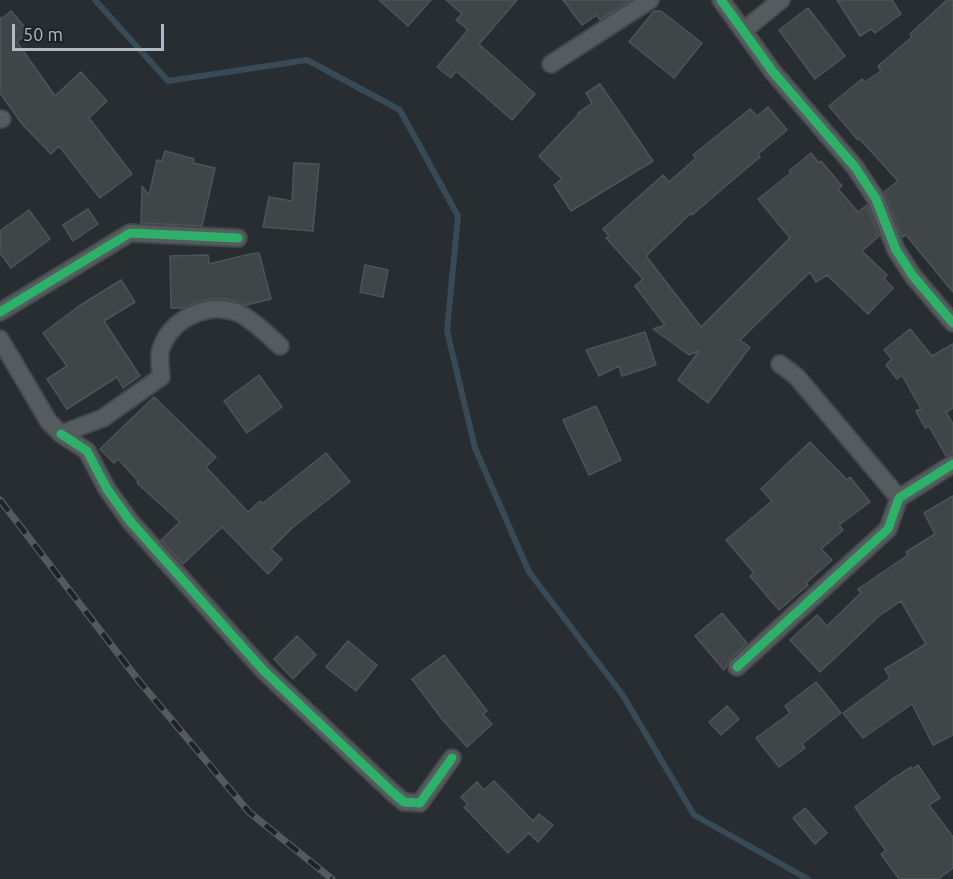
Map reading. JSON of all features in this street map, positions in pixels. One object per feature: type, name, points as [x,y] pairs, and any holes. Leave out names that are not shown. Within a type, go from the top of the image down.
[{"type":"street","points":[[551,64],[650,0]]},
{"type":"street","points":[[722,0],[773,72],[855,167],[876,199],[896,250],[913,276],[953,323]]},
{"type":"street","points":[[743,32],[781,0]]},
{"type":"street","points":[[0,312],[130,233],[238,238]]},
{"type":"street","points":[[61,434],[103,418],[161,377],[159,351],[177,323],[194,314],[215,308],[238,312],[280,346]]},
{"type":"street","points":[[0,339],[49,422],[61,434],[87,451],[107,489],[130,521],[264,671],[391,791],[404,802],[420,803],[452,758]]},
{"type":"street","points":[[780,364],[797,377],[899,498]]},
{"type":"street","points":[[737,667],[888,529],[899,498],[953,464]]},
{"type":"building","points":[[379,0],[431,0],[408,26]]},
{"type":"building","points":[[446,0],[517,0],[479,44],[535,94],[512,120],[456,71],[451,78],[437,67],[468,30],[456,20],[462,14]]},
{"type":"building","points":[[563,0],[631,0],[600,20],[597,15],[582,25]]},
{"type":"building","points":[[837,0],[892,0],[901,14],[875,33],[871,29],[860,36]]},
{"type":"building","points":[[947,0],[953,0],[953,292],[906,235],[902,237],[884,192],[898,181],[829,106],[862,79],[865,82],[881,71],[878,66],[912,37],[910,34]]},
{"type":"building","points":[[808,8],[845,56],[815,79],[779,30]]},
{"type":"building","points":[[11,11],[29,32],[17,42],[55,96],[81,72],[107,101],[89,118],[132,174],[100,198],[59,146],[51,154],[22,124],[0,93],[0,17],[1,19]]},
{"type":"building","points":[[654,11],[661,11],[702,43],[674,78],[629,42]]},
{"type":"building","points":[[600,84],[653,161],[571,211],[554,185],[562,179],[539,156],[578,113],[592,103],[586,93]]},
{"type":"building","points":[[768,107],[787,130],[758,154],[760,157],[692,215],[691,213],[646,256],[701,327],[790,238],[758,199],[791,173],[789,171],[811,153],[819,163],[821,161],[842,186],[838,189],[858,212],[867,205],[879,236],[862,251],[887,275],[884,279],[893,288],[868,314],[827,275],[816,282],[810,272],[740,340],[750,347],[708,403],[678,380],[699,351],[689,355],[653,329],[665,325],[635,286],[643,279],[606,238],[609,236],[603,229],[663,175],[669,182],[696,158],[693,155],[750,109],[757,116]]},
{"type":"building","points":[[165,151],[194,159],[193,163],[215,168],[202,226],[141,223],[142,186],[149,195],[157,160],[162,161]]},
{"type":"building","points":[[294,163],[319,164],[313,231],[263,227],[269,197],[292,201]]},
{"type":"building","points":[[88,209],[98,224],[73,241],[63,225]]},
{"type":"building","points":[[29,210],[50,239],[11,268],[0,253],[0,231]]},
{"type":"building","points":[[259,253],[271,299],[246,305],[227,299],[211,299],[183,308],[171,308],[170,256],[208,255],[209,264]]},
{"type":"building","points":[[365,265],[388,270],[383,297],[360,292]]},
{"type":"building","points":[[121,280],[135,302],[104,321],[140,376],[123,388],[117,377],[67,409],[47,379],[67,366],[43,333],[79,306]]},
{"type":"building","points":[[910,329],[932,356],[953,344],[953,408],[946,412],[953,424],[953,454],[946,456],[929,426],[925,428],[916,411],[921,409],[902,375],[897,379],[886,365],[892,359],[884,350]]},
{"type":"building","points":[[645,332],[656,365],[622,376],[619,366],[599,376],[586,350]]},
{"type":"building","points":[[259,375],[282,407],[247,433],[224,401]]},
{"type":"building","points":[[154,397],[216,457],[206,467],[248,512],[260,501],[263,503],[326,453],[350,482],[292,528],[271,549],[282,559],[268,574],[222,527],[183,564],[161,540],[180,522],[137,483],[138,481],[118,459],[114,463],[100,449]]},
{"type":"building","points":[[596,406],[621,460],[589,475],[563,420]]},
{"type":"building","points":[[810,442],[847,480],[850,477],[870,502],[839,525],[843,530],[821,549],[832,560],[779,610],[750,576],[754,573],[726,540],[772,501],[761,489]]},
{"type":"building","points":[[953,496],[953,735],[933,745],[912,704],[863,738],[843,713],[890,678],[885,669],[926,644],[901,601],[879,616],[820,672],[790,640],[817,615],[827,626],[861,593],[858,589],[908,555],[906,552],[935,534],[924,513]]},
{"type":"building","points":[[722,613],[747,643],[730,659],[724,670],[695,636]]},
{"type":"building","points":[[297,636],[316,655],[293,679],[274,659]]},
{"type":"building","points":[[348,641],[377,665],[356,691],[326,667]]},
{"type":"building","points":[[444,655],[487,711],[483,714],[492,724],[467,747],[442,719],[412,679]]},
{"type":"building","points":[[816,682],[841,713],[802,744],[805,748],[779,767],[756,738],[790,713],[785,706]]},
{"type":"building","points":[[727,706],[739,719],[721,735],[709,722]]},
{"type":"building","points":[[918,765],[940,798],[929,805],[953,837],[953,868],[938,879],[899,879],[881,854],[886,851],[855,807],[891,780]]},
{"type":"building","points":[[494,781],[533,821],[539,814],[553,825],[538,842],[529,833],[508,853],[464,807],[468,804],[461,797],[477,782],[484,790]]},
{"type":"building","points":[[805,808],[827,833],[815,844],[793,818]]},
{"type":"waterway","points":[[95,0],[168,81],[307,60],[400,110],[458,216],[447,331],[475,448],[529,572],[622,694],[694,815],[808,879]]},
{"type":"railway","points":[[0,500],[139,681],[249,812],[332,879]]},
{"type":"cycle path","points":[[721,0],[773,72],[855,167],[876,199],[896,250],[913,276],[953,323]]},
{"type":"cycle path","points":[[0,312],[130,233],[238,238]]},
{"type":"cycle path","points":[[61,434],[87,451],[107,489],[130,521],[264,671],[404,802],[420,803],[452,758]]},
{"type":"cycle path","points":[[737,667],[888,529],[899,498],[953,464]]}]
